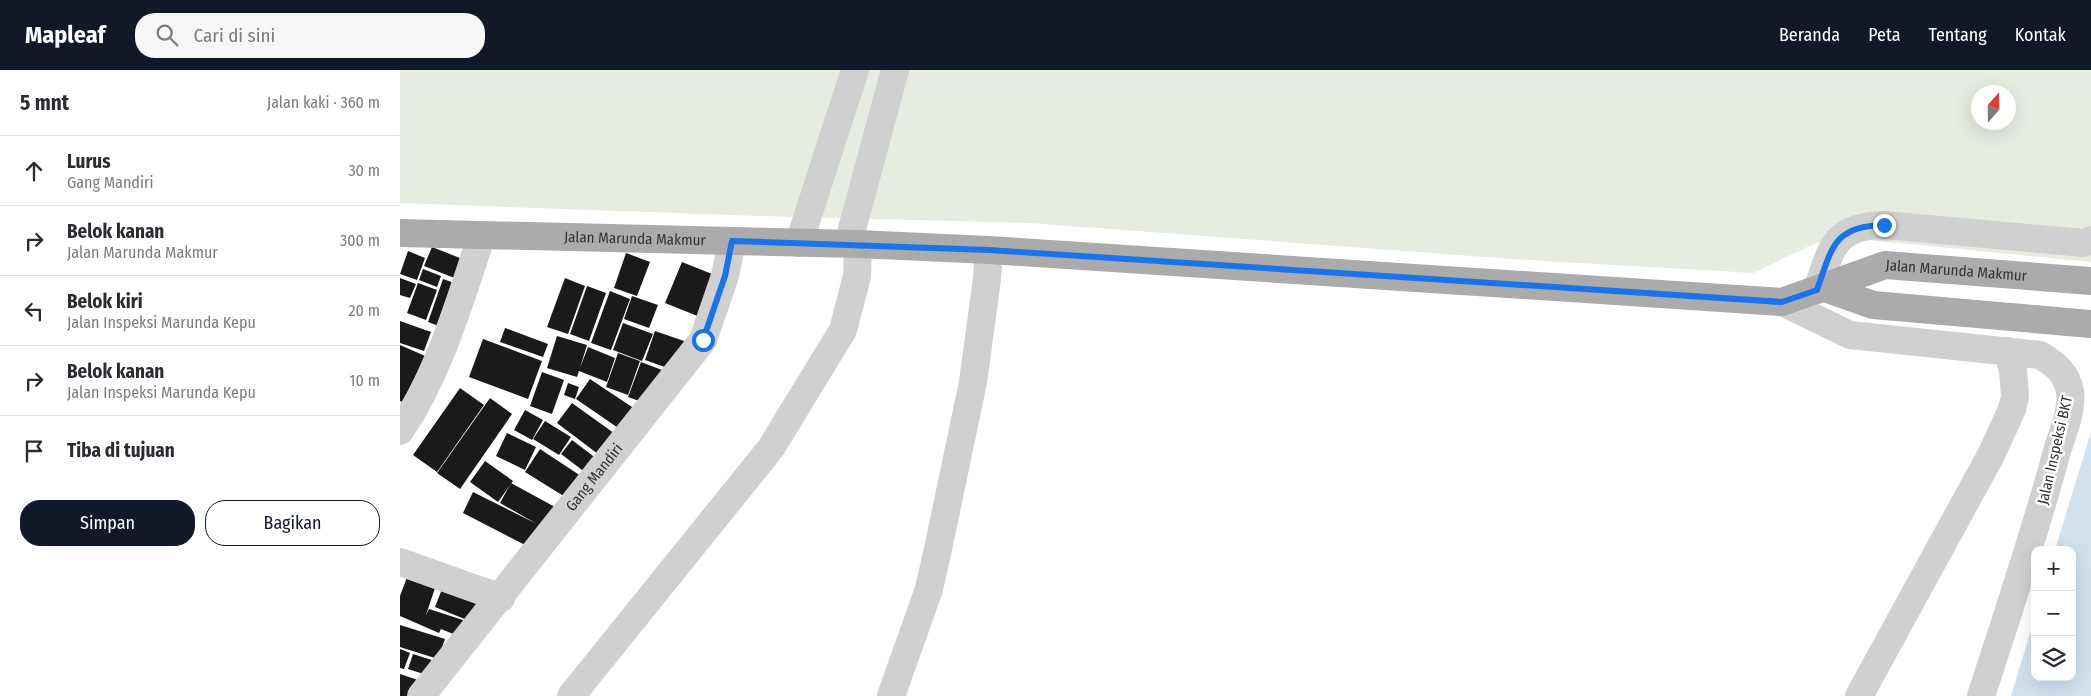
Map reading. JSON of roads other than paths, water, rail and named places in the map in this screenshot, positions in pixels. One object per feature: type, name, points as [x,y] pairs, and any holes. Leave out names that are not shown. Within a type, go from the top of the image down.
[{"type":"main road","name":"Jalan Marunda Makmur","points":[[400,233],[853,244],[989,250],[1782,302],[1885,265],[2091,281]]},
{"type":"main road","points":[[1821,289],[1873,305],[2091,324]]},
{"type":"street","points":[[799,243],[855,70]]},
{"type":"street","points":[[571,696],[771,448],[843,330],[857,276],[853,244],[895,70]]},
{"type":"street","points":[[1821,289],[1830,254],[1840,236],[1854,228],[1868,225],[2084,243],[2091,240]]},
{"type":"street","points":[[400,431],[418,404],[438,362],[482,235]]},
{"type":"street","name":"Gang Mandiri","points":[[421,696],[501,598],[703,340],[725,276],[732,241]]},
{"type":"street","points":[[891,696],[929,589],[973,382],[987,279],[989,250]]},
{"type":"street","name":"Jalan Inspeksi BKT","points":[[1782,302],[1850,334],[2040,355],[2055,364],[2066,377],[2070,393],[2041,510],[1981,696]]},
{"type":"street","points":[[1859,696],[1991,455],[2012,409],[2015,397],[2013,370],[2007,351]]},
{"type":"street","points":[[400,562],[501,598]]},
{"type":"water","points":[[2091,432],[2091,696],[2011,696],[2031,630],[2031,681],[2076,681],[2076,546],[2056,546]]}]
